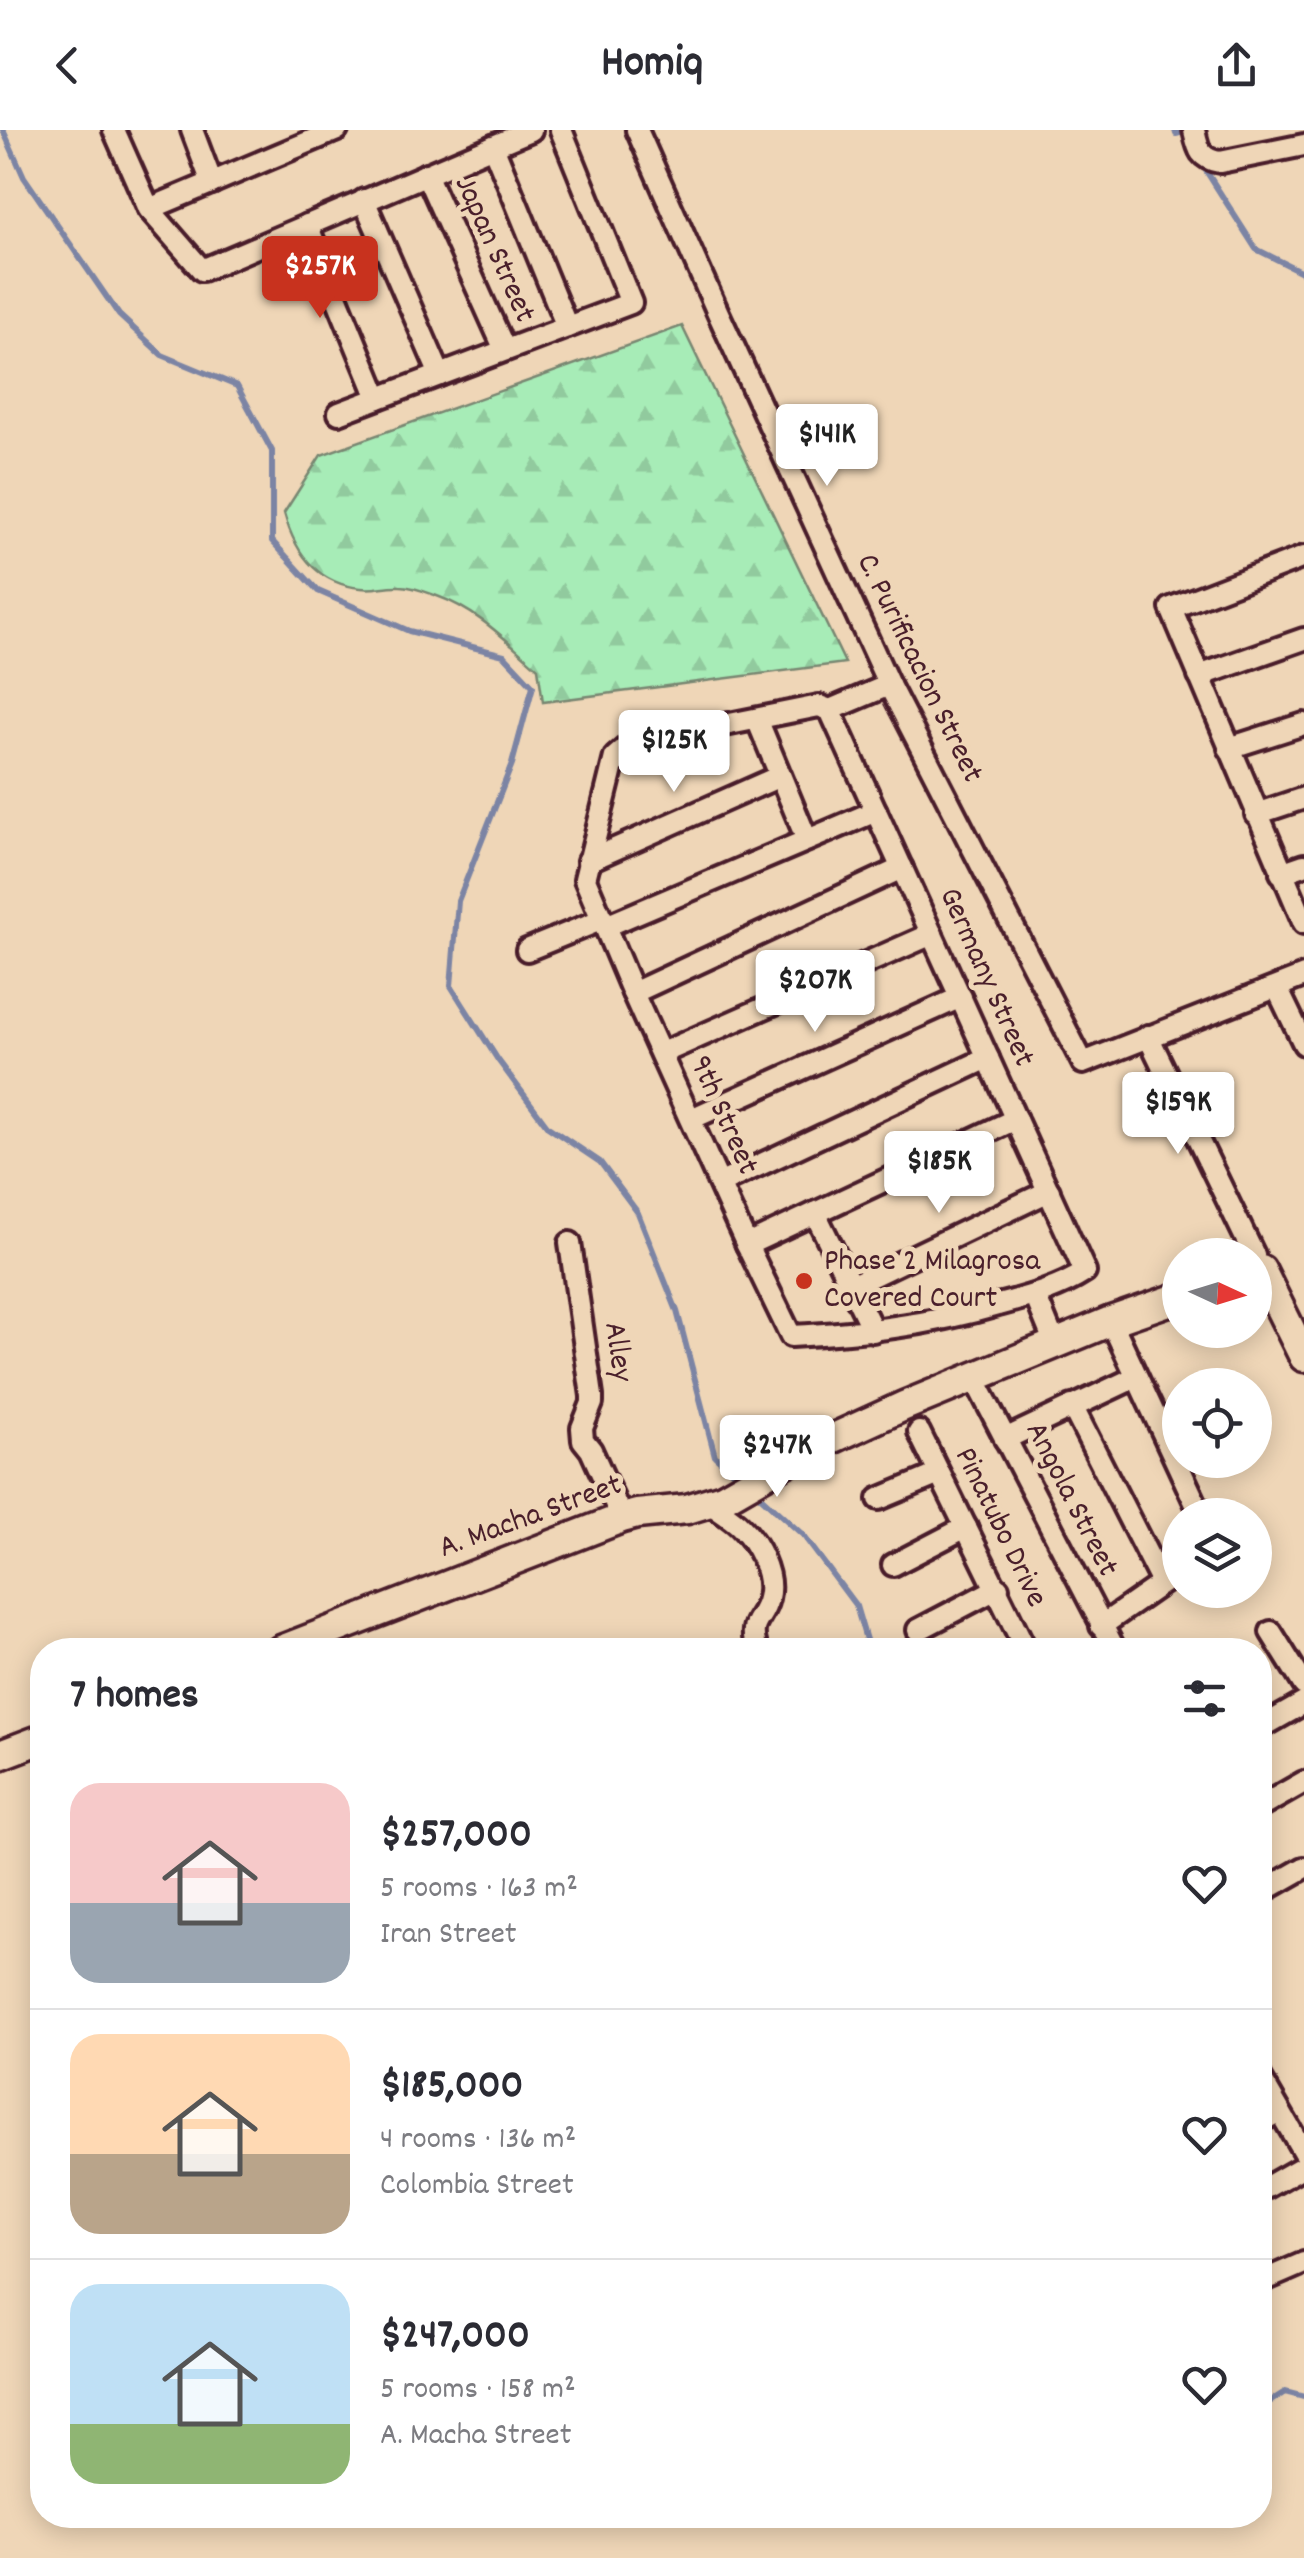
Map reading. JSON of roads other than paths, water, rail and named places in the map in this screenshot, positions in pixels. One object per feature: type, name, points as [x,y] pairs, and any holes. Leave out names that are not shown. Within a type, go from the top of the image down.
[{"type":"street","points":[[114,130],[148,209],[202,270],[531,130]]},
{"type":"street","points":[[192,130],[212,183]]},
{"type":"street","points":[[148,209],[337,130]]},
{"type":"street","points":[[340,412],[631,303],[561,130]]},
{"type":"street","name":"C. Purificacion Street","points":[[638,130],[889,684],[1083,1063],[1148,1036]]},
{"type":"street","points":[[1194,130],[1200,152],[1208,160],[1220,162],[1304,145]]},
{"type":"street","points":[[493,146],[568,327]]},
{"type":"street","name":"Japan Street","points":[[426,174],[504,350]]},
{"type":"street","points":[[364,200],[440,375]]},
{"type":"street","points":[[307,224],[378,398]]},
{"type":"street","points":[[1304,557],[1171,608],[1304,924]]},
{"type":"street","points":[[1199,676],[1304,639]]},
{"type":"street","name":"9th Street","points":[[874,1331],[791,1336],[633,993],[585,878],[615,757],[630,744],[820,706],[830,710],[889,684]]},
{"type":"street","name":"Germany Street","points":[[830,710],[1085,1272],[1035,1295]]},
{"type":"street","points":[[757,718],[807,840]]},
{"type":"street","points":[[1229,748],[1304,724]]},
{"type":"street","points":[[588,861],[780,776]]},
{"type":"street","points":[[1256,814],[1304,798]]},
{"type":"street","points":[[527,950],[876,810]]},
{"type":"street","points":[[1281,873],[1304,865]]},
{"type":"street","points":[[633,993],[902,868]]},
{"type":"street","points":[[662,1054],[932,934]]},
{"type":"street","points":[[1244,1238],[1148,1036],[1304,976]]},
{"type":"street","points":[[1277,988],[1304,1044]]},
{"type":"street","points":[[691,1119],[960,997]]},
{"type":"street","points":[[720,1183],[988,1058]]},
{"type":"street","points":[[747,1245],[1016,1119]]},
{"type":"street","points":[[851,1286],[1049,1192]]},
{"type":"street","points":[[815,1213],[874,1331],[950,1319],[1035,1295],[1054,1344]]},
{"type":"street","name":"Alley","points":[[570,1243],[592,1396],[582,1428],[583,1440],[622,1518]]},
{"type":"street","points":[[1272,1295],[1304,1357]]},
{"type":"street","name":"A. Macha Street","points":[[312,1638],[622,1518],[687,1509],[716,1500],[803,1452],[973,1376],[1162,1304]]},
{"type":"street","points":[[1111,1321],[1193,1498]]},
{"type":"street","name":"Angola Street","points":[[973,1376],[1108,1638]]},
{"type":"street","points":[[1005,1439],[1136,1377]]},
{"type":"street","points":[[1072,1406],[1162,1561]]},
{"type":"street","name":"Pinatubo Drive","points":[[918,1432],[998,1588],[1017,1638]]},
{"type":"street","points":[[878,1499],[939,1474]]},
{"type":"street","points":[[716,1500],[742,1527],[766,1569],[768,1599],[756,1618],[754,1638]]},
{"type":"street","points":[[893,1565],[966,1526]]},
{"type":"street","points":[[1101,1626],[1162,1583]]},
{"type":"street","points":[[918,1630],[998,1588]]},
{"type":"street","points":[[1272,1644],[1276,1639],[1304,1685]]},
{"type":"street","points":[[1272,1721],[1304,1703]]},
{"type":"street","points":[[0,1755],[30,1744]]},
{"type":"street","points":[[1272,1800],[1304,1782]]},
{"type":"street","points":[[1272,1886],[1304,1868]]},
{"type":"street","points":[[1272,2098],[1304,2153]]},
{"type":"street","points":[[1272,2115],[1279,2111]]},
{"type":"street","points":[[1272,2184],[1304,2166]]},
{"type":"street","points":[[1272,2277],[1304,2263]]},
{"type":"waterway","points":[[3,130],[24,177],[119,315],[162,355],[237,386],[272,451],[272,541],[318,591],[409,631],[504,655],[533,686],[512,764],[458,901],[451,986],[498,1060],[548,1127],[600,1162],[638,1213],[677,1311],[715,1456],[739,1477]]},
{"type":"waterway","points":[[1175,130],[1176,134],[1189,133]]},
{"type":"waterway","points":[[1201,163],[1256,249],[1304,273]]},
{"type":"waterway","points":[[752,1489],[803,1535],[856,1606],[865,1638]]},
{"type":"waterway","points":[[1272,2400],[1285,2392],[1304,2397]]},
{"type":"place","name":"Phase 2 Milagrosa Covered Court","points":[[804,1281]]}]
